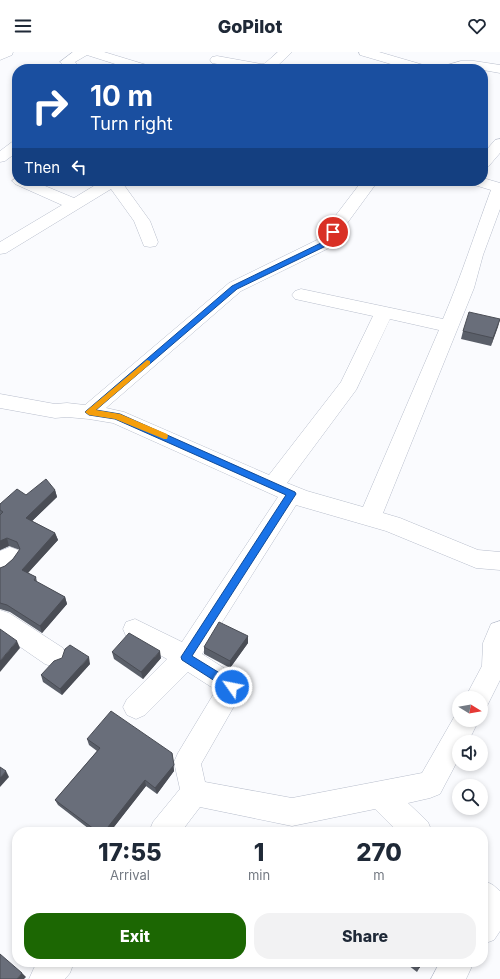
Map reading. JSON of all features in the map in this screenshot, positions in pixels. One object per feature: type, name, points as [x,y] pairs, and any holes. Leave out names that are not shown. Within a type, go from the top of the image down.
[{"type":"street","points":[[0,56],[7,52]]},
{"type":"street","points":[[69,64],[67,62],[82,52]]},
{"type":"street","points":[[91,52],[129,64]]},
{"type":"street","points":[[271,64],[286,52]]},
{"type":"street","points":[[365,52],[405,64]]},
{"type":"street","points":[[216,60],[238,64]]},
{"type":"street","points":[[488,67],[500,69]]},
{"type":"street","points":[[488,158],[500,144]]},
{"type":"street","points":[[0,158],[12,149]]},
{"type":"street","points":[[370,517],[465,288],[475,255],[500,188],[488,184]]},
{"type":"street","points":[[32,186],[74,204]]},
{"type":"street","points":[[0,249],[105,186]]},
{"type":"street","points":[[117,186],[142,221],[150,242]]},
{"type":"street","points":[[89,412],[235,287],[323,244],[366,186]]},
{"type":"street","points":[[301,295],[449,326]]},
{"type":"street","points":[[136,706],[186,657],[282,490],[349,385],[384,312]]},
{"type":"street","points":[[0,401],[55,411],[67,410],[117,416],[282,490],[324,505],[392,524],[476,559],[500,561]]},
{"type":"street","points":[[0,620],[54,656]]},
{"type":"street","points":[[135,629],[186,657],[232,687],[187,762],[194,793]]},
{"type":"street","points":[[483,691],[497,669],[495,643],[500,631]]},
{"type":"street","points":[[194,793],[292,812],[430,785],[462,727]]},
{"type":"street","points":[[167,827],[194,793]]},
{"type":"street","points":[[380,795],[413,827]]},
{"type":"street","points":[[488,900],[498,909],[488,922]]},
{"type":"street","points":[[45,979],[55,967]]},
{"type":"street","points":[[447,979],[455,967]]},
{"type":"building","points":[[469,312],[500,319],[493,338],[463,331]]},
{"type":"building","points":[[46,479],[55,490],[26,518],[55,533],[22,570],[36,577],[34,580],[65,597],[40,626],[7,605],[0,603],[0,568],[5,566],[13,559],[20,549],[17,542],[7,538],[0,541],[0,515],[3,512],[0,510],[0,504],[17,489],[26,495]]},
{"type":"building","points":[[219,622],[248,636],[230,661],[204,647]]},
{"type":"building","points":[[0,629],[17,641],[0,661]]},
{"type":"building","points":[[129,633],[160,651],[141,672],[112,652]]},
{"type":"building","points":[[70,645],[89,657],[60,689],[41,675],[54,661],[62,658],[65,649]]},
{"type":"building","points":[[111,711],[172,753],[174,765],[155,788],[145,780],[108,827],[91,827],[55,800],[100,748],[87,739]]},
{"type":"building","points":[[0,767],[6,771],[0,778]]},
{"type":"building","points":[[0,954],[12,964],[12,967],[15,967],[22,973],[17,979],[0,979]]},
{"type":"slow traffic","points":[[147,363],[89,412],[117,416],[164,436]]},
{"type":"route","points":[[232,687],[186,657],[292,494],[117,416],[89,412],[235,287],[323,244],[333,232]]}]
